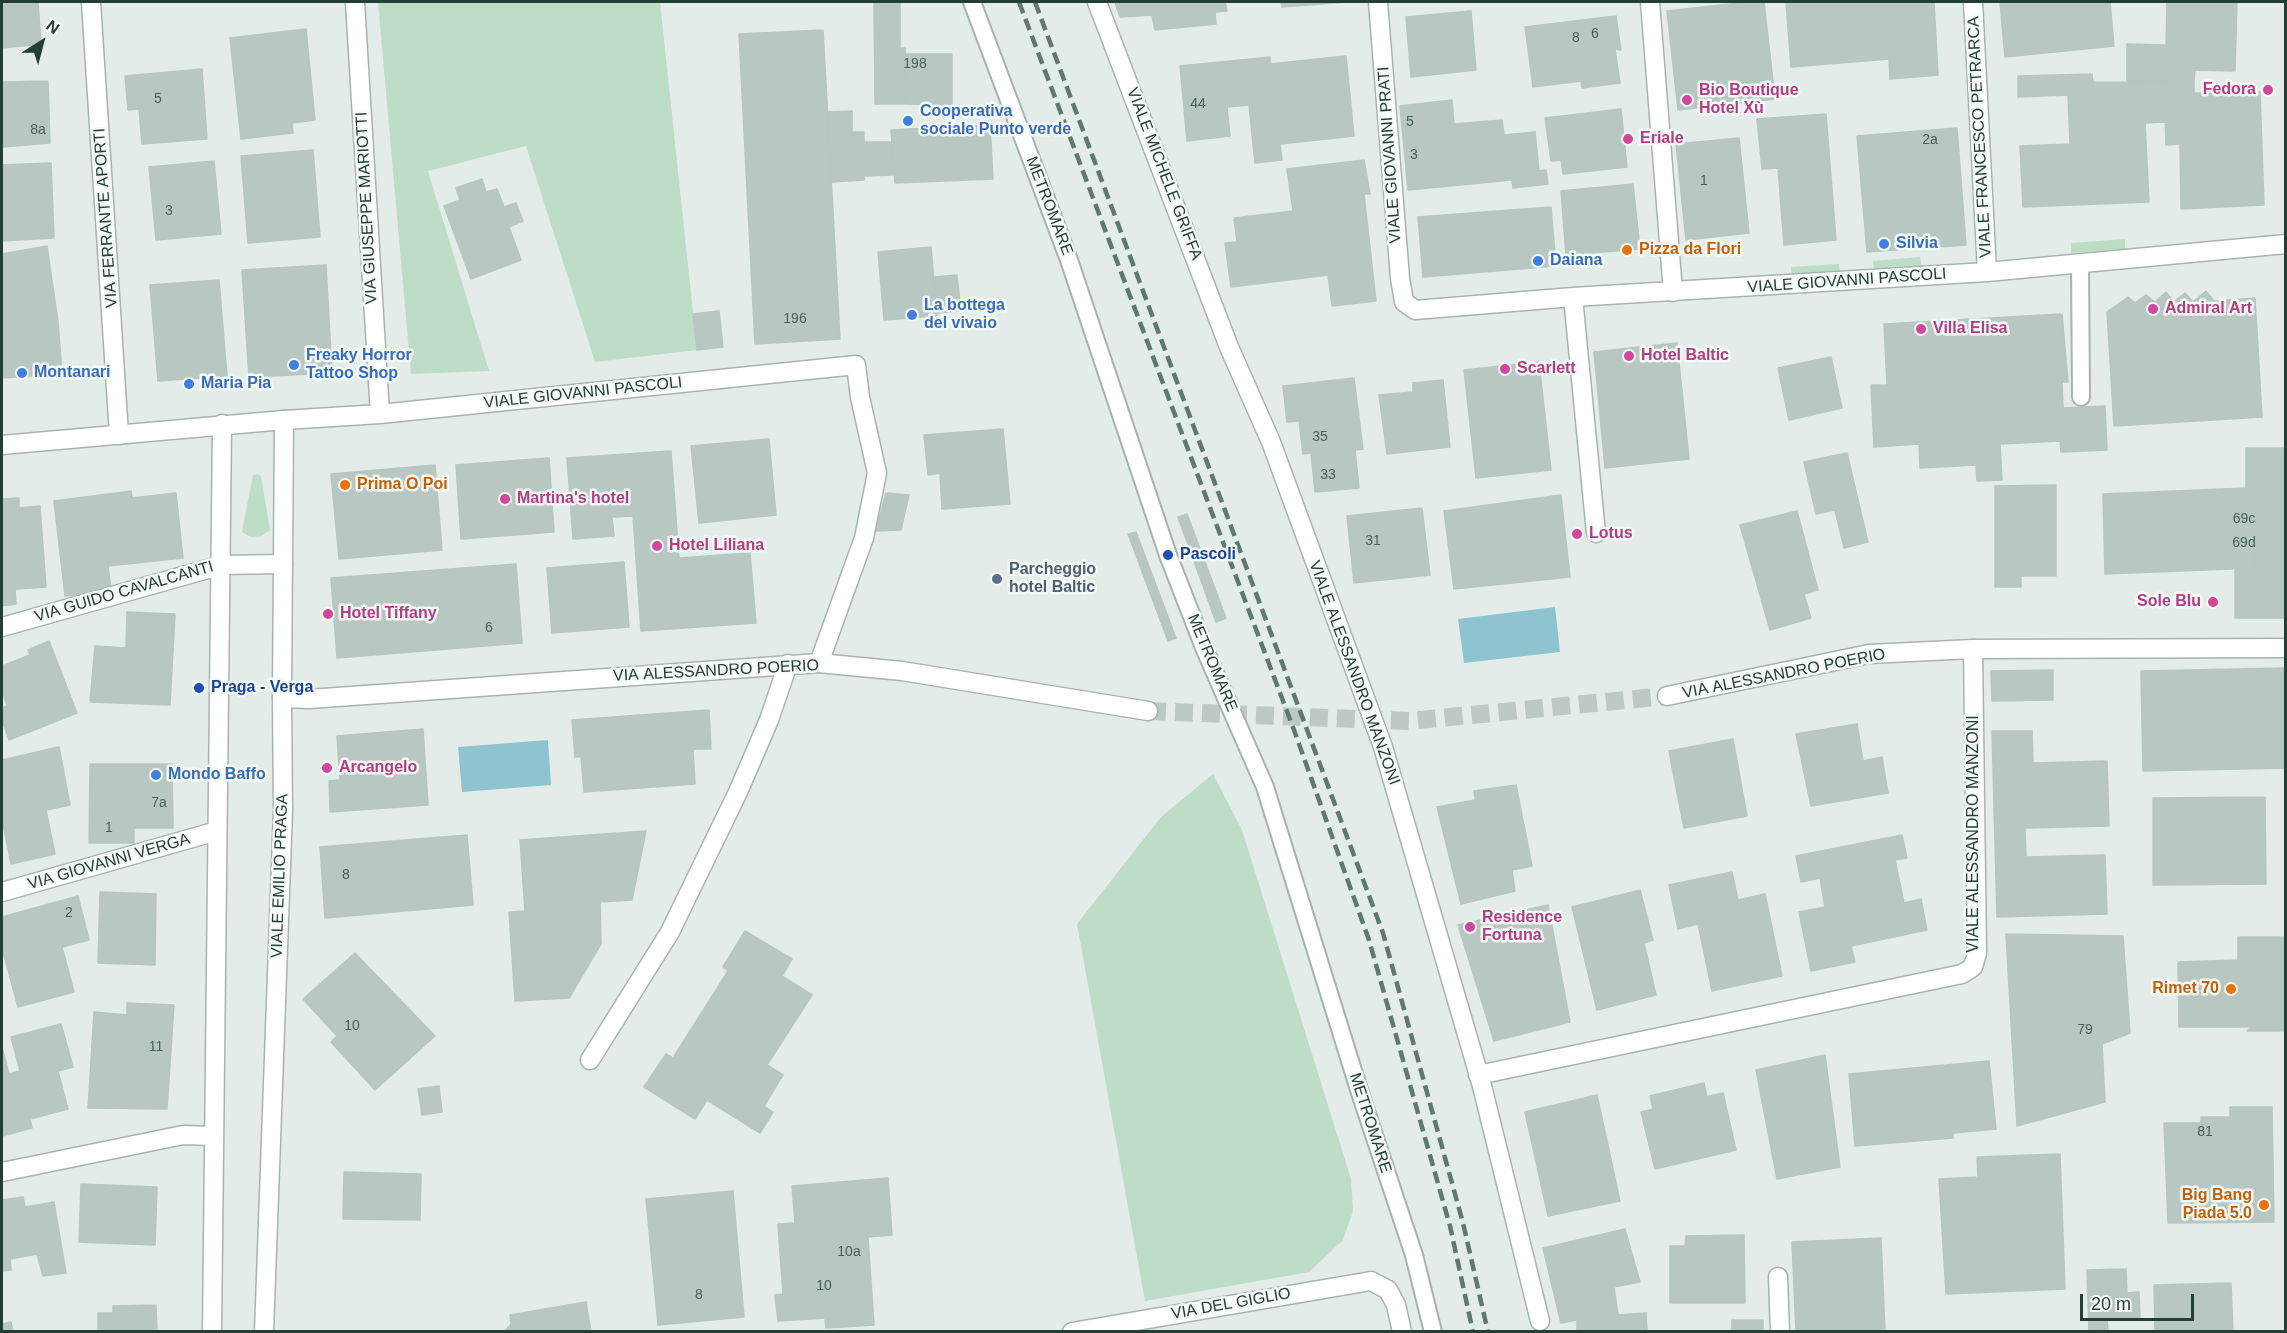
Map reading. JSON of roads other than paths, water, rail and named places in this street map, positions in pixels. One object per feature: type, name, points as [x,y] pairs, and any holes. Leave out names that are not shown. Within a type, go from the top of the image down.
[{"type":"street","name":"VIA FERRANTE APORTI","points":[[91,2],[119,435]]},
{"type":"street","name":"VIA GIUSEPPE MARIOTTI","points":[[355,2],[380,414]]},
{"type":"street","name":"VIALE MICHELE GRIFFA","points":[[1097,2],[1229,347]]},
{"type":"street","name":"VIALE GIOVANNI PRATI","points":[[1378,2],[1400,278],[1404,302],[1409,308]]},
{"type":"street","points":[[1650,2],[1673,292]]},
{"type":"street","name":"VIALE FRANCESCO PETRARCA","points":[[1973,2],[1987,272]]},
{"type":"street","name":"VIALE GIOVANNI PASCOLI","points":[[1409,308],[1415,310],[1573,297],[1987,272],[2286,244]]},
{"type":"street","points":[[1573,297],[1596,533]]},
{"type":"street","name":"VIALE ALESSANDRO MANZONI","points":[[1229,347],[1270,442],[1383,747],[1478,1075],[1540,1321]]},
{"type":"street","name":"VIALE GIOVANNI PASCOLI","points":[[2,445],[222,424],[380,414],[856,365],[860,397],[877,473],[864,538],[819,663]]},
{"type":"street","name":"VIALE EMILIO PRAGA","points":[[264,1332],[283,810],[284,420]]},
{"type":"street","points":[[212,1332],[222,424]]},
{"type":"street","name":"VIA GUIDO CAVALCANTI","points":[[2,627],[222,565],[283,564]]},
{"type":"street","points":[[1973,649],[2286,648]]},
{"type":"street","name":"VIALE ALESSANDRO MANZONI","points":[[1478,1075],[1962,974],[1973,967],[1977,953],[1973,649]]},
{"type":"street","name":"VIA ALESSANDRO POERIO","points":[[1667,696],[1869,654],[1973,649]]},
{"type":"street","name":"VIA ALESSANDRO POERIO","points":[[282,698],[309,699],[819,663],[902,671],[1148,711]]},
{"type":"street","points":[[590,1060],[670,932],[747,772],[769,720],[788,664]]},
{"type":"street","name":"VIA GIOVANNI VERGA","points":[[2,892],[217,831]]},
{"type":"street","points":[[2,1172],[183,1135],[214,1136]]},
{"type":"street","points":[[1778,1276],[1779,1332]]},
{"type":"street","name":"VIA DEL GIGLIO","points":[[1072,1332],[1318,1288],[1371,1281],[1388,1290],[1396,1305],[1402,1332]]},
{"type":"lane","name":"METROMARE","points":[[972,2],[1069,260],[1168,555],[1205,651],[1265,787],[1359,1093],[1414,1255],[1433,1332]]},
{"type":"lane","points":[[2080,264],[2081,397]]},
{"type":"water","points":[[1555,607],[1560,652],[1464,663],[1458,619]]},
{"type":"water","points":[[548,740],[551,785],[462,792],[458,747]]},
{"type":"tunnel","points":[[1148,711],[1409,721],[1667,696]]},
{"type":"railway","points":[[1019,2],[1294,730],[1369,940],[1450,1226],[1473,1332]]},
{"type":"railway","points":[[1035,2],[1383,933],[1463,1223],[1488,1332]]},
{"type":"place","name":"Fedora","points":[[2268,90]]},
{"type":"place","name":"Bio Boutique Hotel Xù","points":[[1687,100]]},
{"type":"place","name":"Cooperativa sociale Punto verde","points":[[908,121]]},
{"type":"place","name":"Eriale","points":[[1628,139]]},
{"type":"place","name":"Silvia","points":[[1884,244]]},
{"type":"place","name":"Pizza da Flori","points":[[1627,250]]},
{"type":"place","name":"Daiana","points":[[1538,261]]},
{"type":"place","name":"Admiral Art","points":[[2153,309]]},
{"type":"place","name":"La bottega del vivaio","points":[[912,315]]},
{"type":"place","name":"Villa Elisa","points":[[1921,329]]},
{"type":"place","name":"Hotel Baltic","points":[[1629,356]]},
{"type":"place","name":"Freaky Horror Tattoo Shop","points":[[294,365]]},
{"type":"place","name":"Scarlett","points":[[1505,369]]},
{"type":"place","name":"Montanari","points":[[22,373]]},
{"type":"place","name":"Maria Pia","points":[[189,384]]},
{"type":"place","name":"Prima O Poi","points":[[345,485]]},
{"type":"place","name":"Martina's hotel","points":[[505,499]]},
{"type":"place","name":"Lotus","points":[[1577,534]]},
{"type":"place","name":"Hotel Liliana","points":[[657,546]]},
{"type":"place","name":"Pascoli","points":[[1168,555]]},
{"type":"place","name":"Parcheggio hotel Baltic","points":[[997,579]]},
{"type":"place","name":"Sole Blu","points":[[2213,602]]},
{"type":"place","name":"Hotel Tiffany","points":[[328,614]]},
{"type":"place","name":"Praga - Verga","points":[[199,688]]},
{"type":"place","name":"Arcangelo","points":[[327,768]]},
{"type":"place","name":"Mondo Baffo","points":[[156,775]]},
{"type":"place","name":"Residence Fortuna","points":[[1470,927]]},
{"type":"place","name":"Rimet 70","points":[[2231,989]]},
{"type":"place","name":"Big Bang Piada 5.0","points":[[2264,1205]]}]
